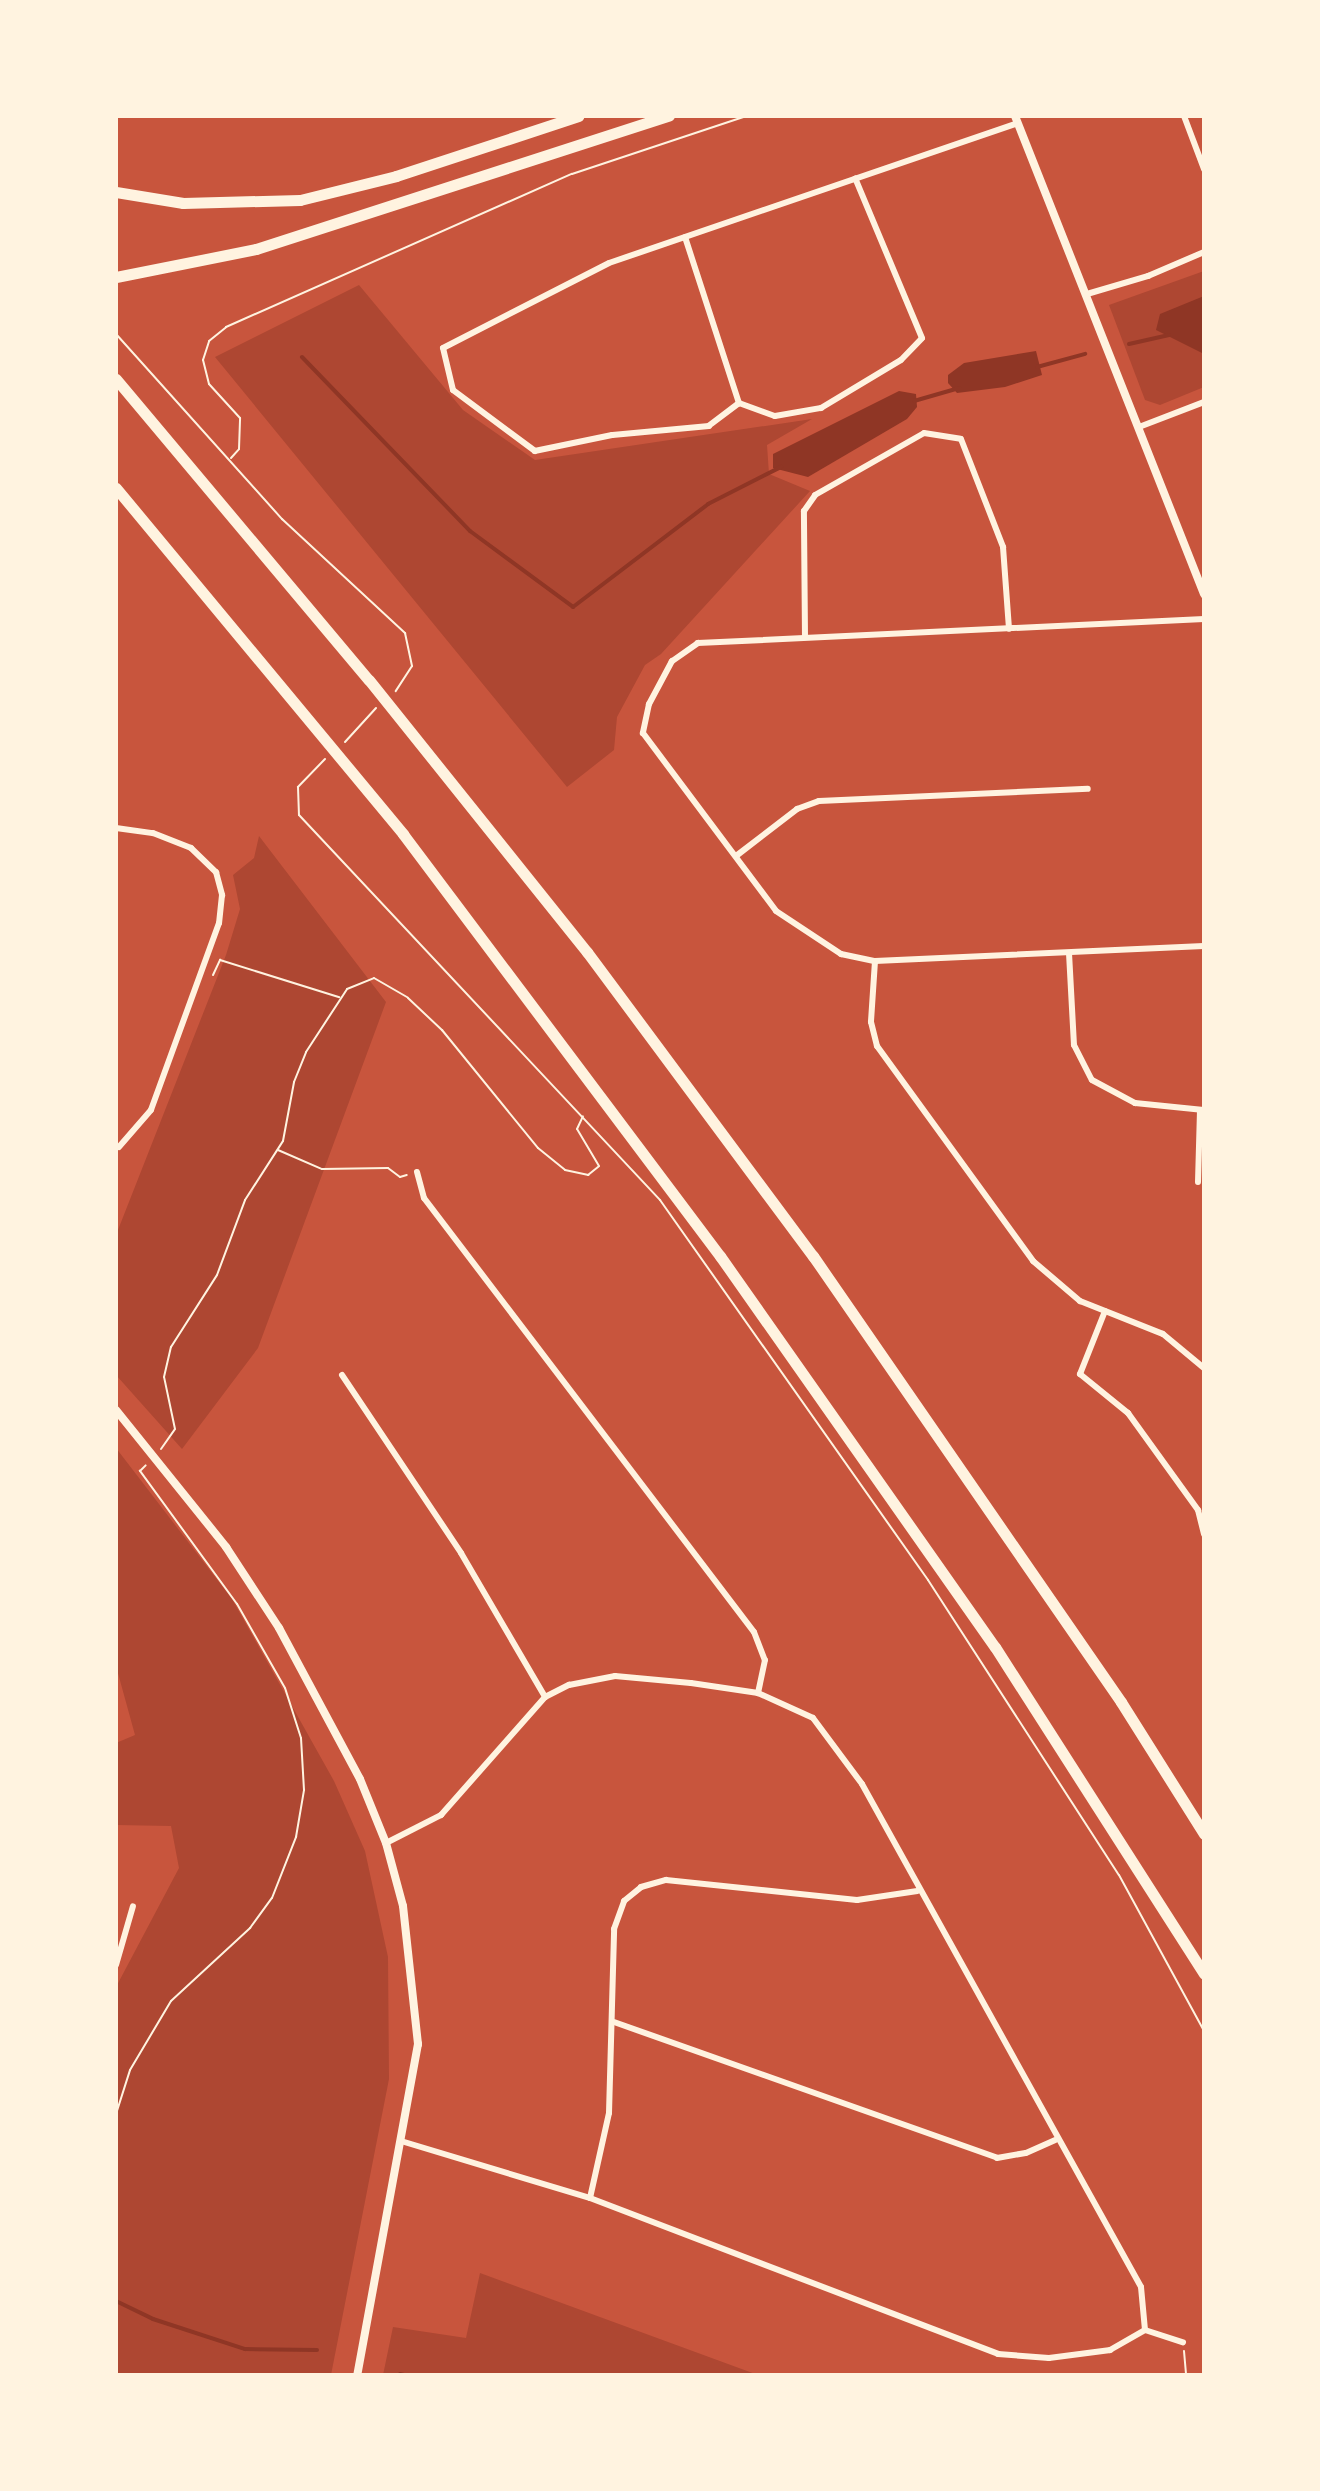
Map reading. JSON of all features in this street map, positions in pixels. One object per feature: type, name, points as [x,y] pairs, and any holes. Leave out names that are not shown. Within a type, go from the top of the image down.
[{"type":"highway","points":[[116,192],[183,203],[300,200],[396,176],[578,116]]},
{"type":"highway","points":[[118,277],[256,249],[669,116]]},
{"type":"highway","points":[[116,379],[369,680],[587,952],[813,1256],[1121,1702],[1204,1834]]},
{"type":"highway","points":[[116,488],[316,725],[403,834],[720,1256],[995,1647],[1204,1974]]},
{"type":"street","points":[[1184,116],[1204,169]]},
{"type":"street","points":[[739,403],[709,426],[612,435],[535,451],[453,390],[443,348],[534,297],[685,237],[1017,119],[1204,594]]},
{"type":"street","points":[[739,403],[775,416],[821,408],[901,360],[922,338],[855,178]]},
{"type":"street","points":[[685,237],[739,403]]},
{"type":"street","points":[[1087,294],[1148,276],[1204,252]]},
{"type":"street","points":[[1139,427],[1204,402]]},
{"type":"street","points":[[805,637],[801,536],[804,511],[815,495],[924,433],[961,439],[1003,547],[1009,629]]},
{"type":"street","points":[[1204,619],[698,643],[684,648],[672,661],[643,723],[648,744],[776,911],[807,936],[841,954],[875,961],[1204,946]]},
{"type":"street","points":[[736,856],[797,809],[819,801],[1088,789]]},
{"type":"street","points":[[116,828],[153,833],[191,848],[216,872],[222,895],[219,923],[151,1110],[119,1147]]},
{"type":"street","points":[[1069,953],[1074,1045],[1092,1080],[1135,1103],[1202,1110],[1198,1182]]},
{"type":"street","points":[[875,961],[871,1022],[877,1046],[1033,1261],[1055,1284],[1105,1311],[1163,1334],[1204,1368]]},
{"type":"street","points":[[417,1172],[424,1198],[754,1632],[765,1660],[758,1693]]},
{"type":"street","points":[[1105,1311],[1080,1374],[1128,1413],[1192,1500],[1204,1534]]},
{"type":"street","points":[[342,1375],[461,1553],[545,1697]]},
{"type":"street","points":[[116,1410],[156,1455],[226,1547],[279,1628],[360,1779],[386,1843],[408,1934],[412,2019],[418,2034],[357,2375]]},
{"type":"street","points":[[386,1843],[424,1827],[457,1802],[545,1697],[569,1685],[615,1676],[758,1693],[813,1718],[838,1747],[1055,2140],[1141,2287],[1145,2330]]},
{"type":"street","points":[[590,2198],[609,2113],[614,2022],[614,1929],[624,1901],[641,1887],[666,1880],[857,1900],[917,1891]]},
{"type":"street","points":[[116,1965],[133,1906]]},
{"type":"street","points":[[614,2022],[997,2158],[1026,2153],[1055,2140]]},
{"type":"street","points":[[401,2141],[590,2198],[998,2354],[1049,2358],[1110,2350],[1145,2330],[1183,2342]]},
{"type":"path","points":[[116,334],[230,459],[239,449],[240,418],[209,384],[203,360],[209,341],[226,327],[572,174],[746,116]]},
{"type":"path","points":[[299,815],[660,1200],[928,1580],[1119,1875],[1204,2031]]},
{"type":"path","points":[[213,975],[220,960],[340,997]]},
{"type":"path","points":[[156,1455],[175,1429],[164,1377],[171,1347],[217,1275],[245,1200],[289,1125],[294,1082],[306,1052],[340,997],[374,978],[408,998],[442,1030],[538,1148],[565,1170],[588,1175],[599,1166],[577,1129],[583,1115]]},
{"type":"path","points":[[277,1149],[322,1169],[388,1168],[400,1177],[417,1172]]},
{"type":"path","points":[[116,2114],[130,2070],[171,2001],[250,1928],[272,1898],[296,1837],[304,1790],[301,1738],[285,1688],[237,1604],[140,1471]]},
{"type":"path","points":[[1183,2342],[1186,2375]]},
{"type":"shaded area","points":[[1204,271],[1204,387],[1160,405],[1145,400],[1109,305]]},
{"type":"shaded area","points":[[359,285],[463,410],[535,460],[812,419],[767,445],[769,474],[810,491],[661,654],[645,665],[617,717],[614,750],[567,787],[215,357]]},
{"type":"shaded area","points":[[1204,296],[1204,354],[1156,330],[1160,314]]},
{"type":"shaded area","points":[[1036,351],[1042,375],[1005,387],[957,393],[948,383],[948,375],[964,363]]},
{"type":"shaded area","points":[[899,391],[916,394],[917,407],[907,419],[808,477],[773,468],[773,454]]},
{"type":"shaded area","points":[[259,836],[386,1002],[258,1348],[182,1449],[116,1375],[116,1235],[226,955],[240,909],[233,875],[254,858]]},
{"type":"shaded area","points":[[116,1448],[232,1599],[334,1781],[365,1851],[388,1957],[389,2079],[331,2375],[116,2375],[116,1987],[179,1868],[171,1826],[116,1825],[116,1743],[135,1735],[116,1666]]},
{"type":"shaded area","points":[[480,2273],[758,2375],[383,2375],[393,2327],[466,2338]]},
{"type":"waterway","points":[[1129,344],[1169,335]]},
{"type":"waterway","points":[[1037,367],[1085,354]]},
{"type":"waterway","points":[[302,357],[470,531],[573,607],[708,504],[781,467]]},
{"type":"waterway","points":[[914,401],[959,388]]},
{"type":"waterway","points":[[116,2301],[153,2319],[245,2349],[317,2350]]},
{"type":"waterway","points":[[400,2374],[404,2375]]}]
